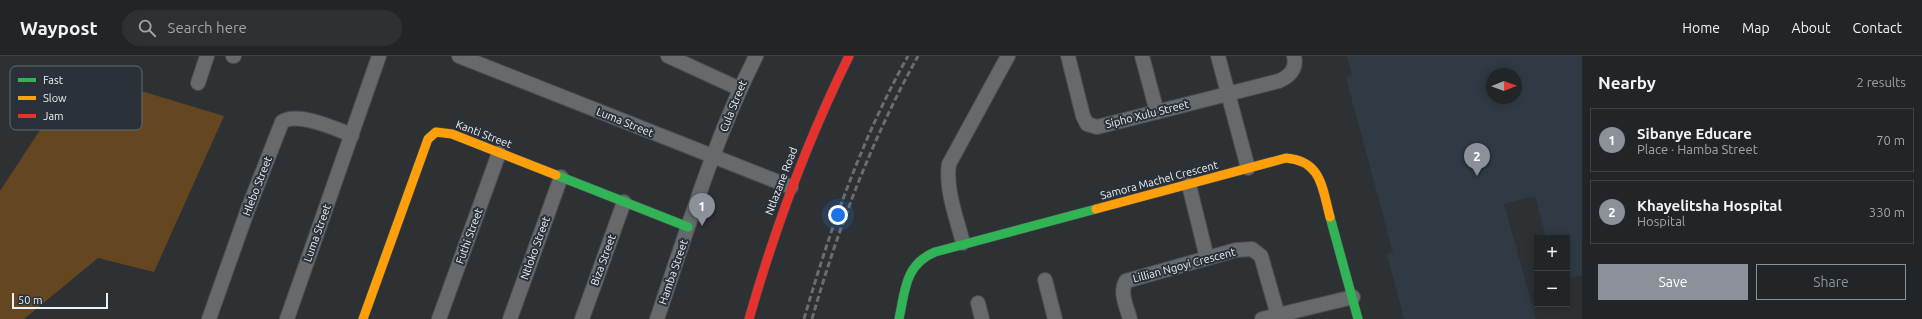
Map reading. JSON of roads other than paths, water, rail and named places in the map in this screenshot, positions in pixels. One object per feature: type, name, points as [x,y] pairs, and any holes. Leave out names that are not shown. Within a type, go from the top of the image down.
[{"type":"street","points":[[198,83],[207,56]]},
{"type":"street","name":"Luma Street","points":[[287,319],[379,56]]},
{"type":"street","name":"Luma Street","points":[[461,56],[791,188]]},
{"type":"street","name":"Cula Street","points":[[713,157],[740,89],[756,56]]},
{"type":"street","name":"Ntlazane Road","points":[[749,319],[772,241],[791,188],[820,116],[849,56]]},
{"type":"street","points":[[963,243],[947,174],[949,164],[1008,56]]},
{"type":"street","name":"Sipho Xulu Street","points":[[1068,56],[1083,116],[1087,124],[1097,127],[1287,78],[1295,66],[1294,56]]},
{"type":"street","points":[[1142,56],[1157,112]]},
{"type":"street","points":[[1218,56],[1248,168]]},
{"type":"street","points":[[675,57],[740,89]]},
{"type":"street","name":"Hlebo Street","points":[[209,319],[248,209],[282,122],[286,119],[299,118],[352,135]]},
{"type":"street","name":"Kanti Street","points":[[363,319],[428,139],[436,132],[452,134],[688,227]]},
{"type":"street","name":"Futhi Street","points":[[438,319],[499,153]]},
{"type":"street","name":"Hamba Street","points":[[656,319],[713,157]]},
{"type":"street","name":"Samora Machel Crescent","points":[[899,319],[914,266],[920,259],[935,252],[963,243],[1189,185],[1286,158],[1296,158],[1312,166],[1318,174],[1324,190],[1358,319]]},
{"type":"street","name":"Ntloko Street","points":[[510,319],[561,177]]},
{"type":"street","points":[[1189,185],[1207,258]]},
{"type":"street","name":"Biza Street","points":[[582,319],[624,202]]},
{"type":"street","name":"Lillian Ngoyi Crescent","points":[[1130,319],[1123,290],[1126,281],[1207,258],[1247,249],[1257,252],[1261,256],[1265,265],[1278,317]]},
{"type":"street","points":[[1045,280],[1055,319]]},
{"type":"street","points":[[1262,319],[1278,317],[1353,297]]},
{"type":"street","points":[[978,303],[982,319]]},
{"type":"railway","points":[[804,319],[848,184],[876,119],[908,56]]},
{"type":"railway","points":[[812,319],[833,251],[858,184],[886,119],[918,56]]},
{"type":"place","name":"Khayelitsha Hospital","points":[[1477,176]]},
{"type":"place","name":"Sibanye Educare","points":[[702,226]]}]
